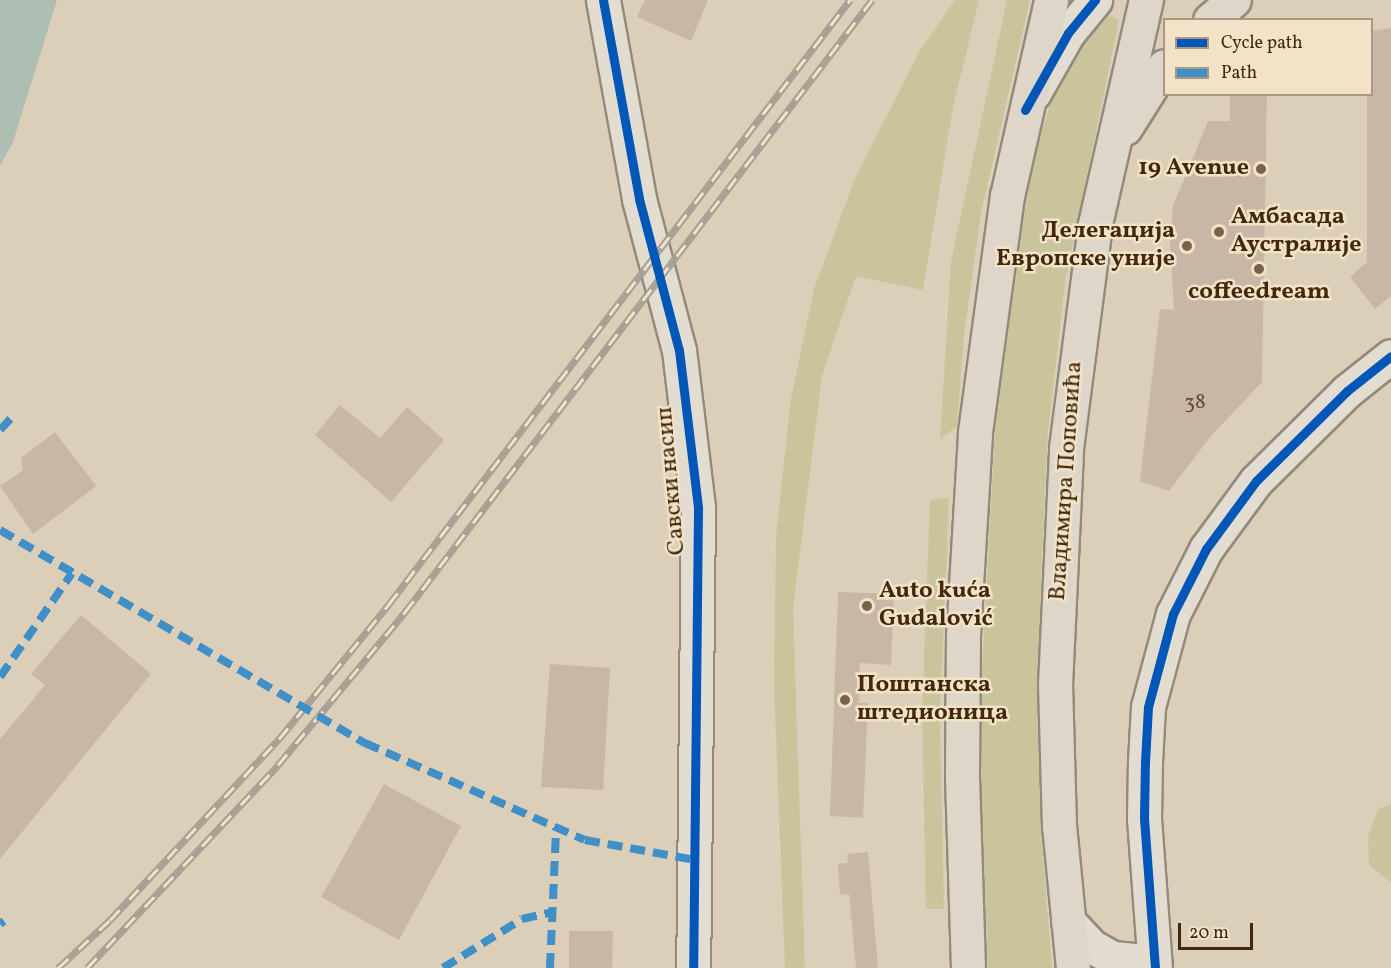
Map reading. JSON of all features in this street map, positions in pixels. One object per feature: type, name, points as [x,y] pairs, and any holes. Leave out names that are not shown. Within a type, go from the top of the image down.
[{"type":"main road","points":[[968,968],[962,776],[971,482],[994,271],[1025,110],[1051,0]]},
{"type":"main road","name":"Владимира Поповића","points":[[1073,968],[1057,775],[1059,559],[1073,374],[1107,161],[1146,0]]},
{"type":"main road","points":[[1212,18],[1234,0]]},
{"type":"main road","points":[[1107,161],[1163,68]]},
{"type":"street","name":"Савски насип","points":[[603,0],[639,199],[679,350],[698,508],[693,968]]},
{"type":"street","points":[[1025,110],[1068,33],[1095,0]]},
{"type":"street","points":[[1068,921],[1091,945],[1113,958],[1145,965],[1144,818],[1148,707],[1173,614],[1206,549],[1256,481],[1347,391],[1391,356]]},
{"type":"shaded area","points":[[0,0],[57,0],[13,142],[0,166]]},
{"type":"shaded area","points":[[955,0],[979,0],[953,107],[923,290],[856,276],[822,376],[793,608],[805,968],[785,968],[774,685],[776,536],[791,398],[814,289],[854,181],[919,52]]},
{"type":"shaded area","points":[[1007,0],[1030,0],[981,213],[964,335],[957,426],[940,439],[951,261]]},
{"type":"shaded area","points":[[1101,12],[1119,20],[1065,282],[1048,433],[1038,692],[1041,833],[1052,968],[988,968],[982,835],[981,686],[995,430],[1013,275],[1036,149],[1059,76]]},
{"type":"shaded area","points":[[949,497],[940,714],[944,909],[926,909],[922,712],[930,500]]},
{"type":"shaded area","points":[[1391,804],[1391,882],[1369,865],[1368,836],[1378,809]]},
{"type":"building","points":[[645,0],[708,0],[691,41],[637,17]]},
{"type":"building","points":[[1391,28],[1391,296],[1375,309],[1350,277],[1367,262],[1367,96],[1373,96],[1373,31]]},
{"type":"building","points":[[1230,96],[1267,96],[1262,382],[1211,436],[1169,491],[1140,481],[1160,309],[1174,310],[1170,242],[1173,206],[1208,121],[1230,121]]},
{"type":"building","points":[[340,405],[380,438],[407,407],[444,440],[391,502],[315,435]]},
{"type":"building","points":[[55,432],[96,486],[33,534],[0,486],[23,470],[21,458]]},
{"type":"building","points":[[838,592],[894,594],[891,665],[860,663],[859,703],[868,703],[863,818],[830,816]]},
{"type":"building","points":[[81,615],[151,674],[0,859],[0,739],[45,685],[31,674]]},
{"type":"building","points":[[550,664],[610,668],[603,790],[541,787]]},
{"type":"building","points":[[384,784],[461,826],[399,940],[321,897]]},
{"type":"building","points":[[868,852],[878,968],[856,968],[849,894],[840,895],[838,864],[848,863],[847,854]]},
{"type":"building","points":[[569,931],[613,931],[612,968],[569,968]]},
{"type":"railway","points":[[58,968],[110,920],[279,739],[389,604],[850,0]]},
{"type":"railway","points":[[87,968],[278,765],[405,612],[872,0]]},
{"type":"marked path","points":[[0,430],[12,417]]},
{"type":"marked path","points":[[0,530],[365,743],[585,840],[695,860]]},
{"type":"marked path","points":[[0,677],[72,573]]},
{"type":"marked path","points":[[550,968],[556,828]]},
{"type":"marked path","points":[[443,968],[522,919],[552,912]]},
{"type":"marked path","points":[[0,924],[4,921]]},
{"type":"cycle path","points":[[603,0],[639,199],[679,350],[698,508],[693,968]]},
{"type":"cycle path","points":[[1025,110],[1068,33],[1095,0]]},
{"type":"cycle path","points":[[1155,968],[1144,818],[1145,762],[1148,707],[1173,614],[1206,549],[1256,481],[1347,391],[1391,356]]},
{"type":"place","name":"19 Avenue","points":[[1261,169]]},
{"type":"place","name":"Амбасада Аустралије","points":[[1219,232]]},
{"type":"place","name":"Делегација Европске уније","points":[[1187,246]]},
{"type":"place","name":"coffeedream","points":[[1259,269]]},
{"type":"place","name":"Auto kuća Gudalović","points":[[867,606]]},
{"type":"place","name":"Поштанска штедионица","points":[[845,700]]}]
